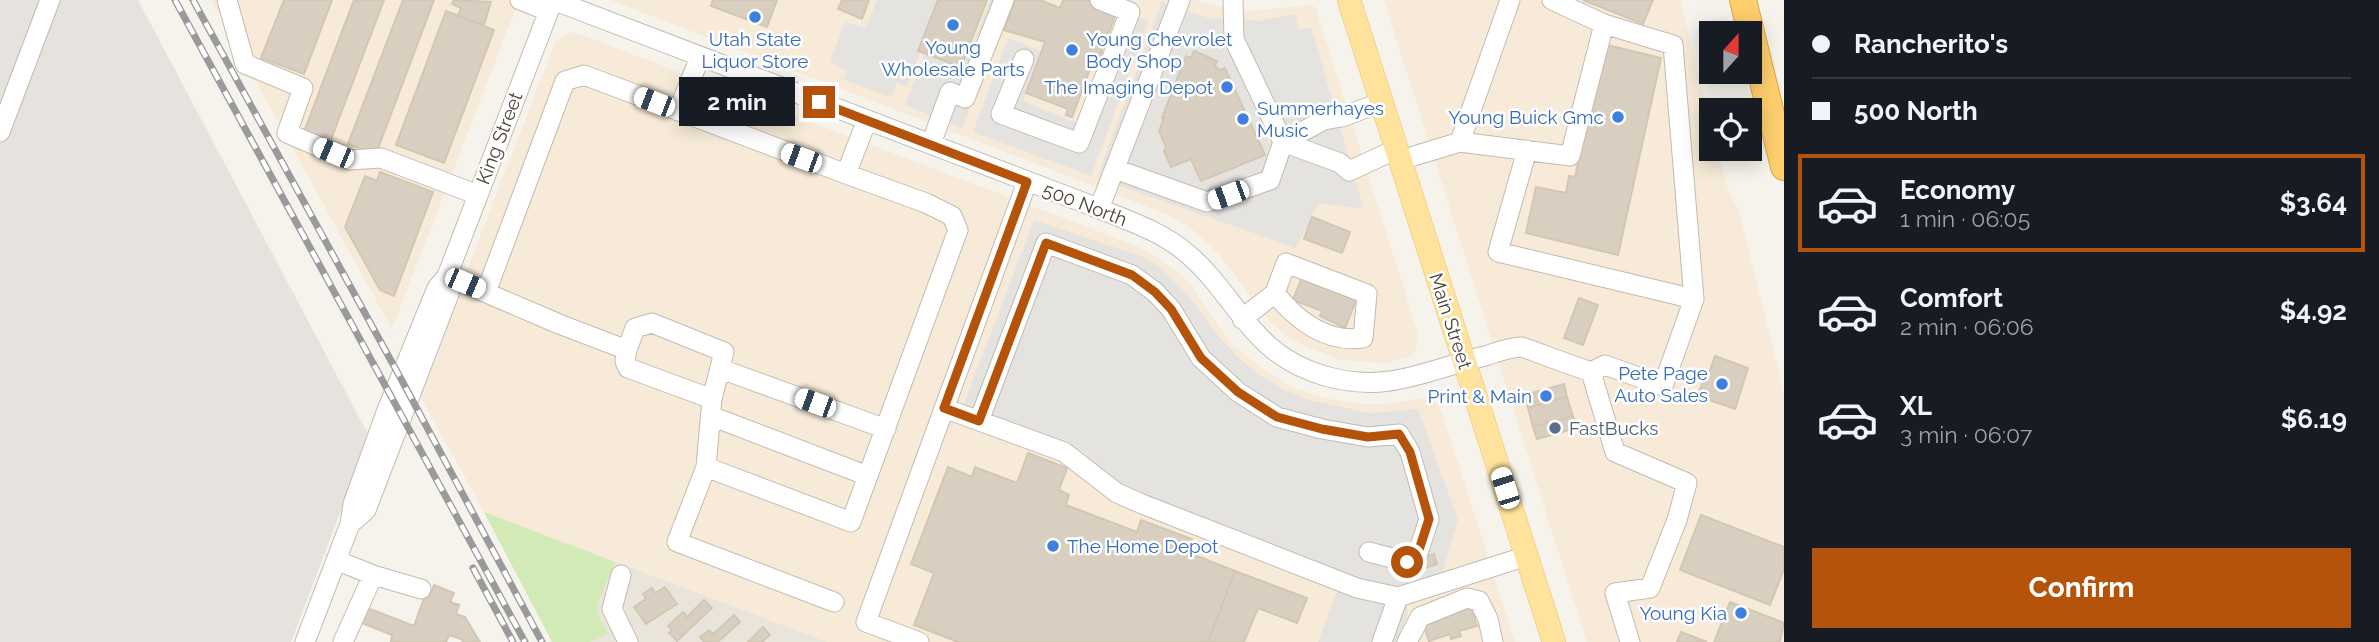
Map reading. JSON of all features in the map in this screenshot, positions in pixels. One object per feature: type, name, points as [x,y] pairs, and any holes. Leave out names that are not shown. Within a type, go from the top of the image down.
[{"type":"highway","points":[[1742,0],[1784,167]]},
{"type":"main road","name":"Main Street","points":[[1349,0],[1553,642]]},
{"type":"street","points":[[0,132],[6,98],[50,0]]},
{"type":"street","points":[[227,0],[245,64],[303,88],[287,133],[350,160],[380,158],[478,195]]},
{"type":"street","name":"500 North","points":[[520,0],[551,4],[700,57],[1152,231],[1185,252],[1203,269],[1263,341],[1290,362],[1314,373],[1370,383],[1407,379],[1521,347],[1591,372]]},
{"type":"street","points":[[930,144],[950,92],[965,98],[1004,0]]},
{"type":"street","points":[[1024,59],[1002,114],[1079,143],[1130,12],[1100,0]]},
{"type":"street","points":[[1099,209],[1180,0]]},
{"type":"street","points":[[1233,0],[1234,39],[1283,142],[1340,163],[1349,171],[1399,155],[1460,142],[1570,156],[1604,24]]},
{"type":"street","points":[[1460,142],[1510,0]]},
{"type":"street","points":[[1552,0],[1604,24],[1673,44],[1694,299],[1663,386],[1605,365],[1591,372],[1615,452],[1687,483],[1677,520],[1650,588],[1615,593],[1630,642]]},
{"type":"street","name":"King Street","points":[[308,641],[387,410],[437,288],[447,276],[551,4]]},
{"type":"street","points":[[678,111],[700,57]]},
{"type":"street","points":[[486,292],[565,81],[584,75],[952,216],[958,230],[851,522],[706,467]]},
{"type":"street","points":[[1115,169],[1207,202],[1270,180],[1283,142],[1324,120],[1342,117],[1382,103]]},
{"type":"street","points":[[846,174],[867,120]]},
{"type":"street","points":[[1527,150],[1498,252],[1694,299]]},
{"type":"street","points":[[919,642],[866,622],[1027,182]]},
{"type":"street","points":[[979,421],[1046,243],[1132,275],[1155,292],[1171,309],[1201,358],[1238,392],[1277,417],[1368,437],[1399,434],[1410,452],[1429,519],[1418,553],[1407,562],[1370,552]]},
{"type":"street","points":[[1242,319],[1275,293],[1286,263],[1367,294],[1363,338],[1348,340],[1313,329],[1289,312],[1275,293]]},
{"type":"street","points":[[447,276],[626,350]]},
{"type":"street","points":[[834,602],[677,542],[706,467],[711,408],[724,352],[652,323],[635,328],[626,350],[628,368],[711,408],[868,476]]},
{"type":"street","points":[[721,369],[886,429]]},
{"type":"street","points":[[944,408],[1064,452],[1117,493],[1142,504],[1357,588],[1398,597],[1527,556]]},
{"type":"street","points":[[336,560],[373,575],[421,589]]},
{"type":"street","points":[[343,642],[373,575]]},
{"type":"street","points":[[621,575],[611,609],[628,642]]},
{"type":"street","points":[[1382,642],[1398,597]]},
{"type":"street","points":[[1407,642],[1420,617],[1467,598],[1479,601],[1488,619],[1493,642]]},
{"type":"shaded area","points":[[0,0],[138,0],[369,436],[291,642],[0,642]]},
{"type":"shaded area","points":[[211,0],[519,0],[392,329]]},
{"type":"shaded area","points":[[610,0],[1195,0],[1249,11],[1312,5],[1316,9],[1418,334],[1417,347],[1410,357],[1385,363],[1341,360],[1309,348],[1290,338],[1269,321],[1218,253],[1191,228],[1166,214]]},
{"type":"shaded area","points":[[877,0],[940,0],[907,87],[897,83],[891,97],[844,80],[847,71],[830,62],[845,22],[866,28]]},
{"type":"shaded area","points":[[990,0],[1011,0],[962,128],[905,105],[933,33],[972,46]]},
{"type":"shaded area","points":[[1075,0],[1127,0],[1135,3],[1137,17],[1149,20],[1091,176],[973,132],[1008,38],[1041,51],[1023,101],[1077,123],[1117,17]]},
{"type":"shaded area","points":[[1384,0],[1680,0],[1704,98],[1699,98],[1699,161],[1720,161],[1728,190],[1739,212],[1784,394],[1784,642],[1587,642]]},
{"type":"shaded area","points":[[1162,2],[1209,18],[1259,21],[1295,14],[1299,30],[1311,27],[1364,209],[1319,203],[1296,248],[1097,178]]},
{"type":"shaded area","points":[[574,32],[1142,248],[1170,266],[1189,283],[1230,342],[1262,369],[1292,387],[1324,398],[1361,404],[1384,404],[1425,398],[1434,401],[1441,410],[1515,642],[828,642],[484,512],[419,394],[555,43],[562,36]]},
{"type":"shaded area","points":[[1034,220],[1141,256],[1161,268],[1189,296],[1216,334],[1241,360],[1285,390],[1308,400],[1371,413],[1418,409],[1458,520],[1443,571],[1404,589],[1408,613],[1397,642],[1318,642],[1343,576],[1126,491],[1081,451],[963,406]]},
{"type":"shaded area","points":[[484,512],[828,642],[553,642]]},
{"type":"green space","points":[[484,512],[615,562],[597,605],[597,612],[608,634],[590,642],[552,642]]},
{"type":"building","points":[[284,0],[332,0],[304,74],[261,58]]},
{"type":"building","points":[[354,0],[384,0],[330,142],[304,132]]},
{"type":"building","points":[[403,0],[434,0],[376,154],[348,144]]},
{"type":"building","points":[[454,0],[491,2],[484,25],[458,16],[461,8],[452,4]]},
{"type":"building","name":"Utah State Liquor Store","points":[[713,0],[777,0],[767,27],[711,6]]},
{"type":"building","points":[[842,0],[869,0],[862,19],[838,9]]},
{"type":"building","name":"Young Wholesale Parts","points":[[938,0],[987,0],[961,67],[918,51]]},
{"type":"building","name":"Young Chevrolet Body Shop","points":[[1015,0],[1040,0],[1060,8],[1063,0],[1089,0],[1117,11],[1098,61],[1094,59],[1072,117],[1066,115],[1068,109],[1026,93],[1045,42],[1004,30]]},
{"type":"building","points":[[1583,0],[1653,0],[1643,24]]},
{"type":"building","points":[[446,11],[494,30],[444,163],[396,145]]},
{"type":"building","name":"Young Buick Gmc","points":[[1603,44],[1661,58],[1618,255],[1526,233],[1536,187],[1566,193],[1569,176],[1575,177]]},
{"type":"building","points":[[1194,51],[1217,61],[1215,66],[1220,70],[1225,68],[1265,155],[1201,181],[1191,159],[1171,167],[1159,131],[1186,56],[1191,58]]},
{"type":"building","points":[[380,172],[433,192],[394,296],[380,290],[345,227],[365,176],[377,181]]},
{"type":"building","points":[[1312,217],[1350,232],[1342,253],[1304,239]]},
{"type":"building","points":[[1302,277],[1357,298],[1345,328],[1320,316],[1322,311],[1293,300]]},
{"type":"building","points":[[1579,298],[1598,305],[1583,345],[1564,338]]},
{"type":"building","name":"Pete Page Auto Sales","points":[[1715,356],[1748,368],[1735,409],[1698,396]]},
{"type":"building","name":"Print & Main","points":[[1564,384],[1567,397],[1528,408],[1524,395]]},
{"type":"building","points":[[1567,397],[1573,416],[1533,427],[1528,408]]},
{"type":"building","name":"FastBucks","points":[[1573,416],[1576,428],[1537,439],[1533,427]]},
{"type":"building","name":"The Home Depot","points":[[1028,453],[1067,468],[1059,490],[1069,495],[1066,505],[1137,532],[1141,520],[1192,539],[1187,552],[1235,571],[1208,642],[958,642],[914,625],[934,573],[911,564],[948,467],[972,477],[975,467],[1017,483]]},
{"type":"building","points":[[1701,515],[1784,547],[1784,569],[1770,605],[1680,570]]},
{"type":"building","points":[[1434,554],[1437,564],[1410,573],[1407,562]]},
{"type":"building","points":[[1235,571],[1307,598],[1297,623],[1258,608],[1244,642],[1208,642]]},
{"type":"building","points":[[434,585],[454,593],[450,602],[459,605],[456,614],[465,617],[480,642],[463,642],[449,635],[446,642],[391,642],[392,635],[359,622],[365,607],[414,626],[426,593],[430,595]]},
{"type":"building","points":[[665,587],[677,604],[646,624],[634,607],[646,599],[643,594],[652,588],[655,593]]},
{"type":"building","points":[[704,600],[712,608],[677,641],[669,633],[672,631],[668,626],[683,612],[687,617]]},
{"type":"building","name":"Young Kia","points":[[1730,602],[1784,623],[1780,642],[1714,642]]},
{"type":"building","points":[[1470,604],[1471,610],[1476,609],[1478,617],[1474,618],[1477,626],[1459,631],[1461,636],[1451,639],[1450,634],[1429,641],[1422,620]]},
{"type":"building","points":[[734,615],[740,622],[718,642],[704,642],[700,637],[709,630],[713,634]]},
{"type":"building","points":[[763,627],[770,635],[762,642],[748,642]]},
{"type":"building","name":"Young Kia","points":[[1681,632],[1707,642],[1677,642]]},
{"type":"railway","points":[[175,0],[525,642]]},
{"type":"railway","points":[[193,0],[542,642]]},
{"type":"railway","points":[[473,568],[513,642]]},
{"type":"place","name":"Utah State Liquor Store","points":[[755,17]]},
{"type":"place","name":"Young Wholesale Parts","points":[[953,25]]},
{"type":"place","name":"Young Chevrolet Body Shop","points":[[1072,50]]},
{"type":"place","name":"The Imaging Depot","points":[[1227,87]]},
{"type":"place","name":"Young Buick Gmc","points":[[1618,117]]},
{"type":"place","name":"Summerhayes Music","points":[[1243,119]]},
{"type":"place","name":"Pete Page Auto Sales","points":[[1722,384]]},
{"type":"place","name":"Print & Main","points":[[1546,396]]},
{"type":"place","name":"FastBucks","points":[[1555,428]]},
{"type":"place","name":"The Home Depot","points":[[1053,546]]},
{"type":"place","name":"Young Kia","points":[[1741,613]]},
{"type":"route","points":[[819,102],[1027,182],[944,408],[979,421],[1046,243],[1132,275],[1155,292],[1171,309],[1201,358],[1238,392],[1277,417],[1368,437],[1399,434],[1410,452],[1429,519],[1418,553],[1407,562]]}]
